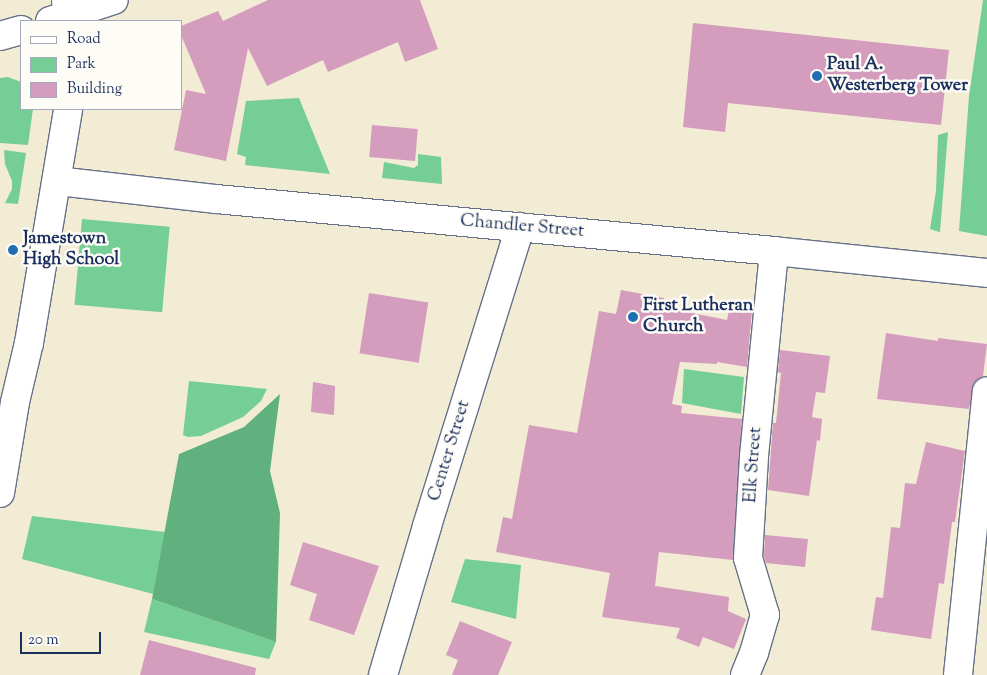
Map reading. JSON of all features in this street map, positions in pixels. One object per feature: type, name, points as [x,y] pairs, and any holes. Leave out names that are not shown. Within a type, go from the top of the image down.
[{"type":"street","points":[[63,15],[114,0]]},
{"type":"street","points":[[0,36],[20,30]]},
{"type":"street","points":[[0,493],[57,181],[68,110]]},
{"type":"street","name":"Chandler Street","points":[[57,181],[216,199],[774,251],[987,273]]},
{"type":"street","name":"Center Street","points":[[383,675],[520,227]]},
{"type":"street","name":"Elk Street","points":[[745,675],[765,614],[748,558],[754,456],[774,251]]},
{"type":"street","points":[[958,675],[987,391]]},
{"type":"green space","points":[[983,0],[987,0],[987,236],[959,231],[969,96]]},
{"type":"green space","points":[[8,77],[20,82],[20,110],[33,110],[28,145],[0,143],[0,78]]},
{"type":"green space","points":[[299,98],[330,174],[245,165],[246,157],[237,154],[246,101]]},
{"type":"green space","points":[[948,132],[939,232],[930,229],[936,191],[938,135]]},
{"type":"green space","points":[[4,150],[26,153],[18,204],[5,203],[12,189],[12,181],[5,164]]},
{"type":"green space","points":[[418,154],[441,157],[442,184],[382,178],[384,162],[414,168],[418,165]]},
{"type":"green space","points":[[82,219],[170,227],[162,312],[75,305]]},
{"type":"green space","points":[[684,369],[744,377],[741,414],[682,403]]},
{"type":"green space","points":[[189,381],[267,389],[261,401],[243,417],[201,436],[188,437],[183,435]]},
{"type":"green space","points":[[280,394],[270,471],[280,513],[276,642],[152,599],[179,454],[244,427]]},
{"type":"green space","points":[[32,516],[165,532],[153,594],[22,559]]},
{"type":"green space","points":[[465,559],[521,565],[516,619],[451,602]]},
{"type":"green space","points":[[152,599],[276,642],[269,659],[144,632]]},
{"type":"building","points":[[268,0],[420,0],[438,49],[405,62],[398,42],[328,72],[323,60],[267,86],[248,48],[226,161],[174,150],[186,90],[206,94],[182,37],[182,26],[218,11],[223,21]]},
{"type":"building","name":"Paul A. Westerberg Tower","points":[[693,23],[949,50],[941,125],[728,103],[725,132],[683,127]]},
{"type":"building","points":[[372,125],[418,129],[415,161],[369,157]]},
{"type":"building","points":[[621,290],[664,298],[662,307],[727,320],[730,306],[752,310],[747,367],[717,362],[717,364],[680,362],[672,404],[682,406],[681,413],[742,419],[733,560],[659,552],[655,586],[729,597],[728,611],[746,619],[734,649],[703,637],[699,647],[676,638],[680,628],[602,617],[610,573],[496,552],[503,517],[512,519],[529,425],[577,433],[599,311],[616,314]]},
{"type":"building","points":[[369,293],[428,302],[419,363],[359,353]]},
{"type":"building","points":[[886,333],[938,341],[938,338],[987,344],[983,376],[974,382],[969,409],[877,399]]},
{"type":"building","points":[[780,350],[830,356],[825,393],[816,392],[812,417],[822,419],[820,441],[817,440],[809,496],[768,490],[773,423],[776,423],[781,373],[778,372]]},
{"type":"building","points":[[313,382],[335,386],[334,415],[311,412]]},
{"type":"building","points":[[926,442],[965,451],[955,522],[952,522],[944,584],[939,583],[931,639],[871,630],[876,597],[883,598],[891,527],[900,528],[905,483],[916,484]]},
{"type":"building","points":[[765,535],[808,539],[805,567],[766,563],[764,556]]},
{"type":"building","points":[[303,542],[379,566],[354,635],[309,620],[317,594],[290,585]]},
{"type":"building","points":[[460,621],[512,642],[498,675],[452,675],[458,660],[446,655]]},
{"type":"building","points":[[149,640],[256,668],[255,675],[140,675]]},
{"type":"place","name":"Paul A. Westerberg Tower","points":[[817,76]]},
{"type":"place","name":"Jamestown High School","points":[[13,250]]},
{"type":"place","name":"First Lutheran Church","points":[[633,317]]}]
